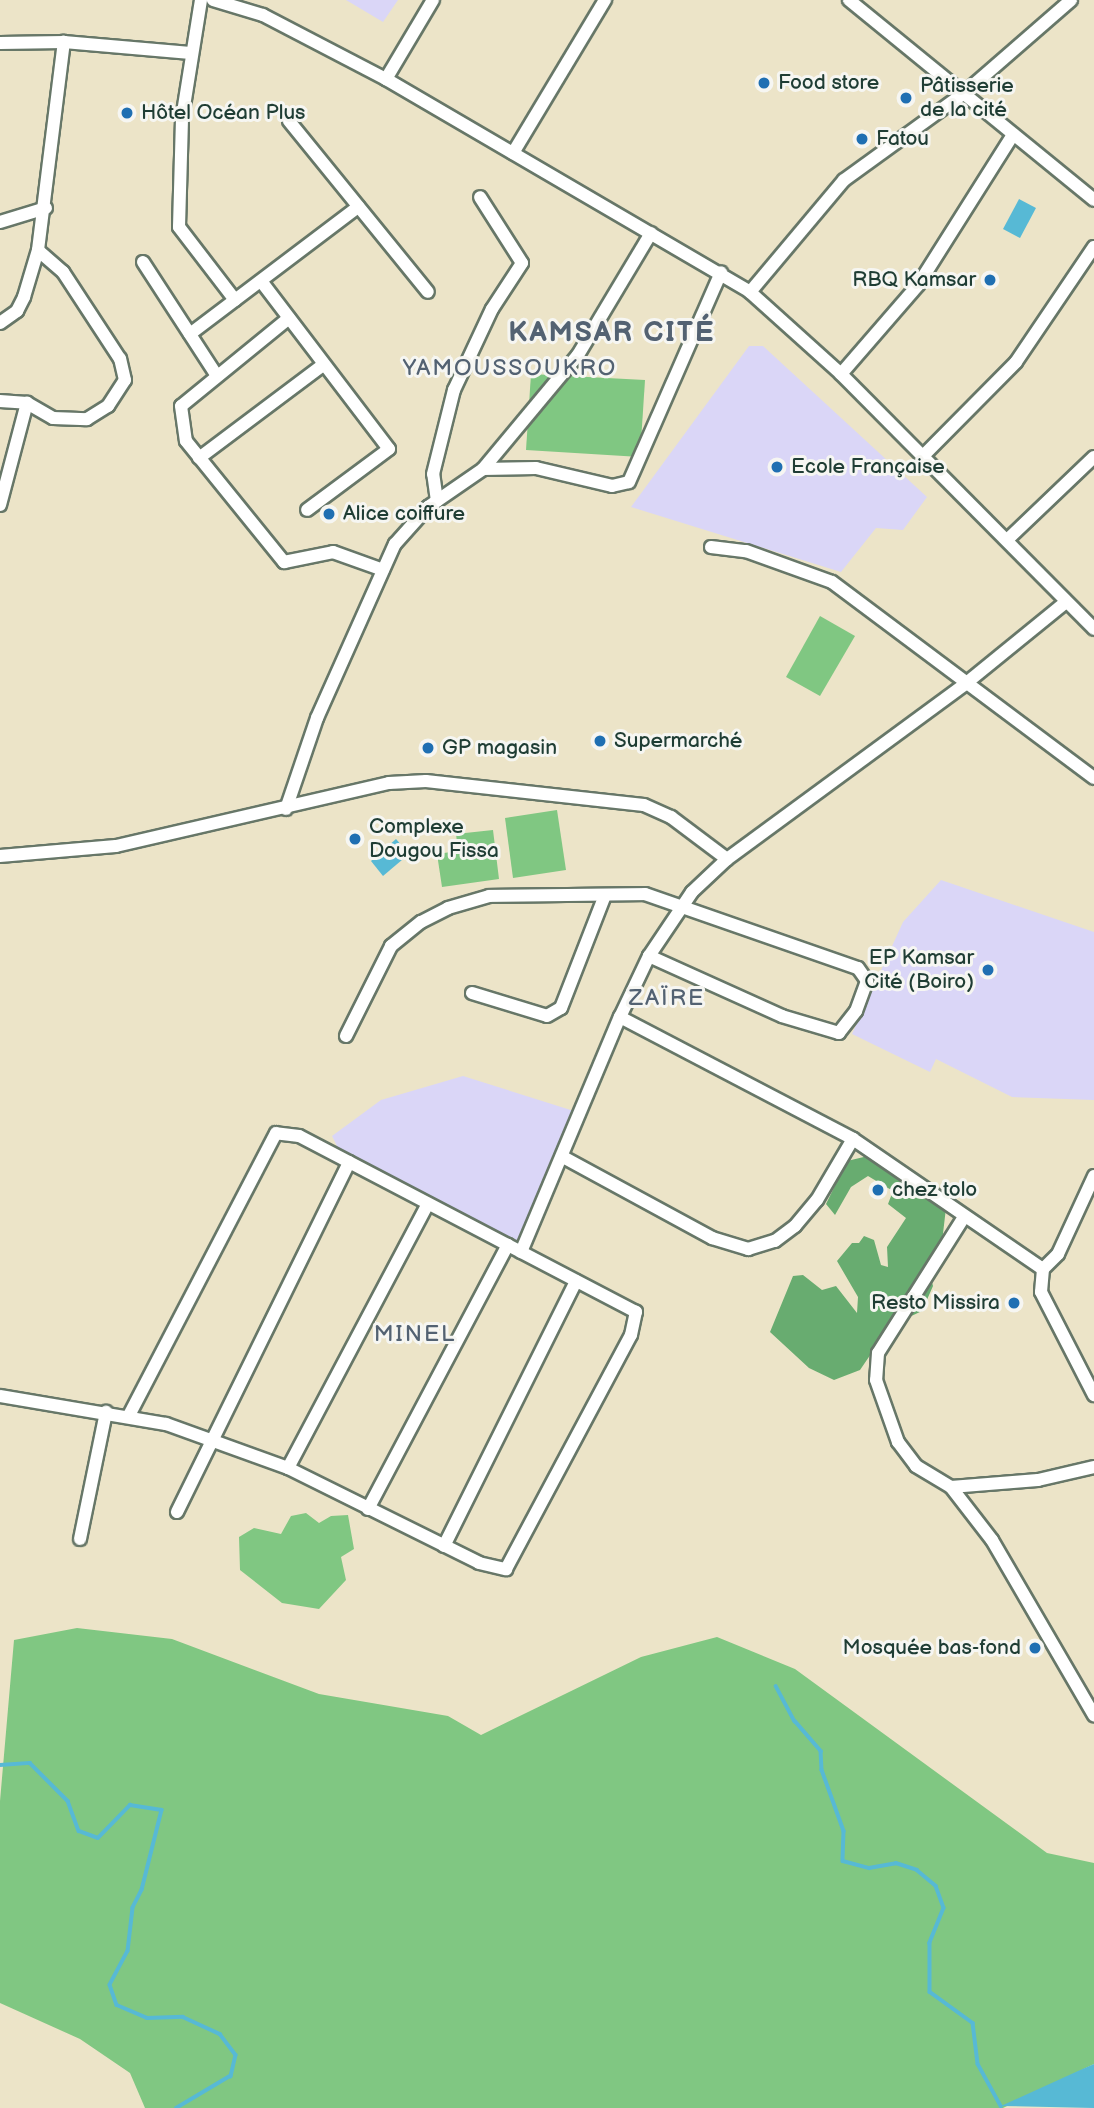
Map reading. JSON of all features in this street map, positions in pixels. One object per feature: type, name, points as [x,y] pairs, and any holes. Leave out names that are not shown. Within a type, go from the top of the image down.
[{"type":"street","points":[[201,0],[191,53],[178,163],[179,227],[235,300]]},
{"type":"street","points":[[213,0],[263,15],[386,79],[721,272],[750,292],[841,374],[1094,629]]},
{"type":"street","points":[[386,79],[433,0]]},
{"type":"street","points":[[513,153],[605,0]]},
{"type":"street","points":[[849,0],[1094,200]]},
{"type":"street","points":[[750,292],[844,180],[962,94],[1072,0]]},
{"type":"street","points":[[0,43],[64,42],[191,53]]},
{"type":"street","points":[[0,323],[17,311],[38,250],[46,208],[64,42]]},
{"type":"street","points":[[289,121],[428,292]]},
{"type":"street","points":[[841,374],[918,285],[1013,135]]},
{"type":"street","points":[[437,501],[433,474],[454,390],[492,309],[522,263],[480,197]]},
{"type":"street","points":[[190,334],[358,207]]},
{"type":"street","points":[[0,222],[46,208]]},
{"type":"street","points":[[286,809],[313,730],[396,544],[437,501],[483,469],[578,355],[651,233]]},
{"type":"street","points":[[923,456],[1016,362],[1072,285],[1094,247]]},
{"type":"street","points":[[0,401],[27,403],[53,418],[87,419],[108,406],[125,380],[120,359],[63,272],[38,250]]},
{"type":"street","points":[[143,262],[217,376]]},
{"type":"street","points":[[483,469],[536,468],[612,486],[629,482],[721,272]]},
{"type":"street","points":[[261,281],[388,449],[307,510]]},
{"type":"street","points":[[289,318],[181,406],[186,441],[284,562],[333,552],[383,570]]},
{"type":"street","points":[[200,458],[324,364]]},
{"type":"street","points":[[0,505],[27,403]]},
{"type":"street","points":[[1007,540],[1094,457]]},
{"type":"street","points":[[711,547],[746,551],[832,582],[1094,778]]},
{"type":"street","points":[[521,1252],[620,1017],[649,956],[682,906],[727,859],[965,684],[1066,602]]},
{"type":"street","points":[[0,856],[116,846],[286,809],[389,783],[426,781],[617,798],[671,817],[727,859]]},
{"type":"street","points":[[346,1036],[391,946],[421,922],[489,896],[645,894],[858,968],[867,981],[856,1011],[839,1033],[782,1016],[649,956]]},
{"type":"street","points":[[472,993],[547,1016],[561,1008],[605,895]]},
{"type":"street","points":[[620,1017],[853,1139],[1043,1269]]},
{"type":"street","points":[[0,1396],[130,1415],[211,1441],[288,1468],[479,1563],[506,1569],[631,1335],[636,1312],[299,1136],[276,1133],[130,1415]]},
{"type":"street","points":[[563,1157],[712,1238],[748,1249],[775,1241],[795,1226],[817,1200],[853,1139]]},
{"type":"street","points":[[177,1512],[349,1162]]},
{"type":"street","points":[[1094,1176],[1058,1254],[1043,1269],[1041,1292],[1094,1395]]},
{"type":"street","points":[[288,1468],[428,1204]]},
{"type":"street","points":[[964,1217],[878,1353],[876,1380],[902,1448],[916,1466],[951,1487],[992,1540],[1094,1715]]},
{"type":"street","points":[[368,1509],[508,1245]]},
{"type":"street","points":[[444,1546],[576,1281]]},
{"type":"street","points":[[80,1539],[106,1412]]},
{"type":"street","points":[[951,1487],[1038,1480],[1094,1467]]},
{"type":"shaded area","points":[[346,0],[398,0],[383,22]]},
{"type":"shaded area","name":"Ecole Française","points":[[749,346],[763,346],[927,497],[903,530],[876,528],[841,572],[631,507]]},
{"type":"shaded area","name":"EP Kamsar Cité (Boiro)","points":[[941,880],[1094,932],[1094,1100],[1012,1097],[936,1059],[930,1072],[852,1034],[903,922]]},
{"type":"shaded area","points":[[463,1076],[577,1112],[516,1245],[347,1166],[332,1136],[381,1100]]},
{"type":"green space","points":[[531,374],[645,380],[640,457],[526,450]]},
{"type":"green space","points":[[820,616],[855,636],[820,696],[786,677]]},
{"type":"green space","points":[[557,810],[566,870],[513,878],[505,818]]},
{"type":"green space","points":[[493,830],[499,879],[442,887],[437,854],[458,851],[456,834]]},
{"type":"green space","points":[[868,1156],[921,1196],[946,1208],[942,1242],[930,1274],[933,1286],[922,1311],[890,1326],[860,1370],[834,1380],[809,1368],[770,1332],[793,1276],[803,1275],[822,1290],[836,1286],[857,1313],[858,1297],[837,1261],[852,1243],[859,1243],[864,1236],[874,1240],[881,1265],[888,1267],[887,1247],[906,1218],[888,1204],[893,1191],[868,1176],[851,1187],[835,1215],[826,1204],[847,1161]]},
{"type":"green space","points":[[306,1513],[319,1523],[331,1516],[348,1515],[354,1549],[341,1557],[346,1580],[319,1609],[282,1603],[240,1570],[239,1537],[254,1528],[281,1534],[291,1516]]},
{"type":"green space","points":[[77,1628],[172,1639],[319,1694],[448,1716],[481,1735],[641,1657],[717,1637],[795,1669],[1047,1853],[1094,1863],[1094,2064],[1003,2108],[145,2108],[130,2073],[80,2039],[0,2003],[0,1801],[14,1640]]},
{"type":"water","points":[[1019,199],[1036,208],[1020,238],[1003,229]]},
{"type":"water","points":[[396,839],[409,854],[383,876],[371,861]]},
{"type":"water","points":[[1094,2064],[1094,2108],[1001,2106],[1078,2071]]},
{"type":"waterway","points":[[776,1686],[795,1721],[821,1751],[822,1770],[844,1831],[843,1861],[869,1868],[896,1863],[917,1870],[936,1886],[944,1908],[930,1943],[930,1992],[973,2023],[978,2064],[1001,2106]]},
{"type":"waterway","points":[[0,1765],[30,1763],[68,1801],[79,1831],[98,1838],[130,1805],[162,1810],[142,1890],[133,1908],[128,1951],[110,1985],[117,2005],[147,2018],[183,2017],[220,2034],[236,2055],[231,2076],[177,2108]]},
{"type":"place","name":"Food store","points":[[764,83]]},
{"type":"place","name":"Pâtisserie de la cité","points":[[906,98]]},
{"type":"place","name":"Hôtel Océan Plus","points":[[127,113]]},
{"type":"place","name":"Fatou","points":[[862,139]]},
{"type":"place","name":"RBQ Kamsar","points":[[990,280]]},
{"type":"place","name":"Ecole Française","points":[[777,467]]},
{"type":"place","name":"Alice coiffure","points":[[329,514]]},
{"type":"place","name":"Supermarché","points":[[600,741]]},
{"type":"place","name":"GP magasin","points":[[428,748]]},
{"type":"place","name":"Complexe Dougou Fissa","points":[[355,839]]},
{"type":"place","name":"EP Kamsar Cité (Boiro)","points":[[988,970]]},
{"type":"place","name":"chez tolo","points":[[878,1190]]},
{"type":"place","name":"Resto Missira","points":[[1014,1303]]},
{"type":"place","name":"Mosquée bas-fond","points":[[1035,1648]]},
{"type":"district","name":"KAMSAR CITÉ","points":[[612,333]]},
{"type":"district","name":"YAMOUSSOUKRO","points":[[510,368]]},
{"type":"district","name":"ZAÏRE","points":[[667,998]]},
{"type":"district","name":"MINEL","points":[[415,1334]]}]
